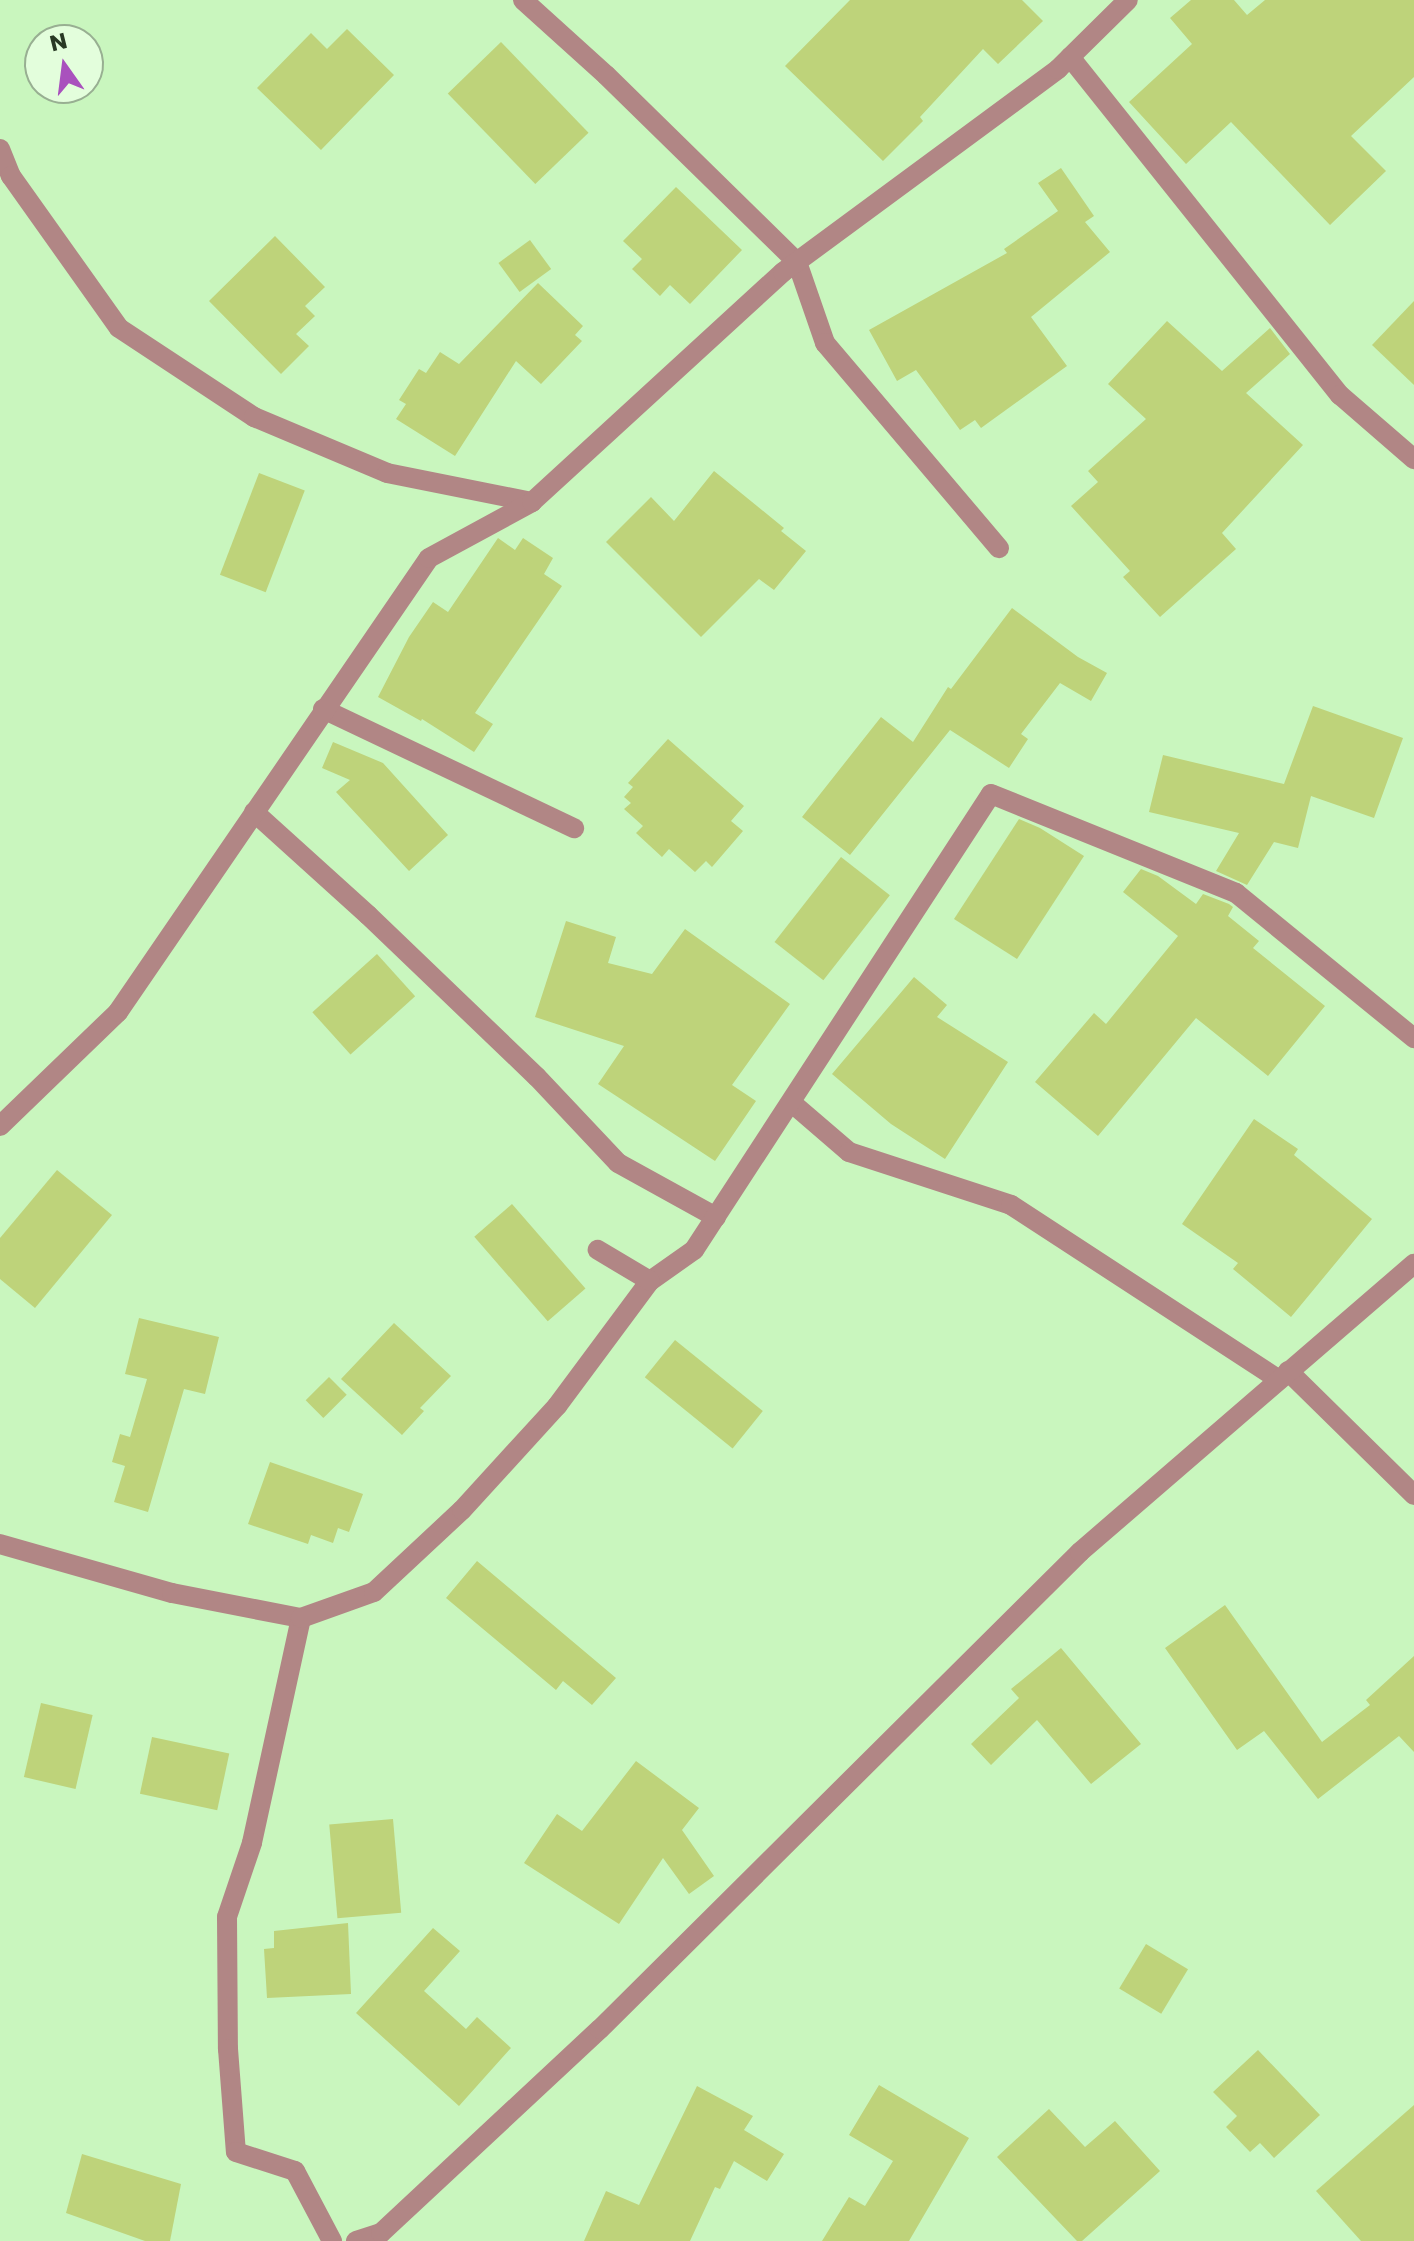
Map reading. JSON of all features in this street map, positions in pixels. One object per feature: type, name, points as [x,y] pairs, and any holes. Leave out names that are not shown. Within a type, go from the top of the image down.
[{"type":"street","points":[[523,0],[606,75],[797,262],[825,343],[999,548]]},
{"type":"street","points":[[0,1126],[118,1012],[429,558],[532,502],[797,262],[1070,57],[1128,0]]},
{"type":"street","points":[[1070,57],[1340,395],[1414,459]]},
{"type":"street","points":[[0,149],[11,176],[119,328],[131,336],[254,417],[387,473],[532,502]]},
{"type":"street","points":[[323,709],[574,828]]},
{"type":"street","points":[[0,1544],[172,1593],[301,1618],[374,1592],[462,1510],[557,1406],[650,1281],[694,1250],[991,794],[1236,893],[1414,1038]]},
{"type":"street","points":[[254,812],[368,915],[537,1077],[618,1163],[716,1217]]},
{"type":"street","points":[[792,1103],[849,1152],[1011,1205],[1283,1376],[1414,1495]]},
{"type":"street","points":[[598,1250],[650,1281]]},
{"type":"street","points":[[356,2241],[381,2233],[600,2029],[1080,1552],[1414,1264]]},
{"type":"street","points":[[301,1618],[252,1843],[227,1917],[228,2049],[236,2152],[295,2171],[332,2241]]},
{"type":"building","points":[[850,0],[1022,0],[1043,21],[998,64],[983,49],[920,117],[923,121],[883,161],[785,66]]},
{"type":"building","points":[[1191,0],[1234,0],[1247,15],[1265,0],[1414,0],[1414,77],[1351,136],[1386,171],[1330,225],[1231,122],[1186,164],[1129,102],[1192,44],[1170,18]]},
{"type":"building","points":[[347,29],[394,75],[321,150],[257,88],[311,33],[327,49]]},
{"type":"building","points":[[501,42],[589,133],[535,184],[448,93]]},
{"type":"building","points":[[1061,168],[1094,216],[1085,222],[1110,252],[1031,317],[1067,366],[981,428],[975,420],[960,430],[916,370],[897,381],[869,330],[1007,253],[1004,249],[1058,211],[1038,183]]},
{"type":"building","points":[[676,187],[742,250],[690,304],[670,285],[660,296],[632,269],[642,259],[623,241]]},
{"type":"building","points":[[275,236],[325,287],[305,306],[315,316],[296,334],[309,346],[281,374],[209,301]]},
{"type":"building","points":[[530,240],[551,269],[520,292],[498,263]]},
{"type":"building","points":[[538,283],[583,326],[575,335],[582,341],[541,384],[516,361],[455,456],[396,419],[406,404],[399,400],[419,369],[426,373],[440,352],[459,364]]},
{"type":"building","points":[[1414,301],[1414,385],[1372,345]]},
{"type":"building","points":[[1167,321],[1222,371],[1270,328],[1290,354],[1246,393],[1303,445],[1222,533],[1236,549],[1160,617],[1123,577],[1130,571],[1071,506],[1098,482],[1088,471],[1146,419],[1108,384]]},
{"type":"building","points":[[714,471],[784,528],[781,531],[806,551],[774,590],[759,579],[701,637],[606,542],[651,497],[674,521]]},
{"type":"building","points":[[259,473],[305,491],[266,592],[220,575]]},
{"type":"building","points":[[498,538],[515,550],[523,538],[553,558],[544,574],[562,586],[475,713],[493,724],[474,752],[422,719],[378,697],[409,637],[433,602],[448,612]]},
{"type":"building","points":[[1012,608],[1078,657],[1107,673],[1091,701],[1060,683],[1021,734],[1028,739],[1009,768],[950,730],[850,855],[802,817],[881,717],[913,742],[948,687],[951,689]]},
{"type":"building","points":[[1313,706],[1403,738],[1374,818],[1311,796],[1298,848],[1274,842],[1247,885],[1216,871],[1239,833],[1149,812],[1163,755],[1284,784]]},
{"type":"building","points":[[668,739],[744,806],[731,821],[743,831],[712,867],[706,861],[695,872],[669,849],[662,857],[636,833],[643,826],[624,809],[631,803],[624,797],[633,787],[628,783]]},
{"type":"building","points":[[333,742],[383,763],[448,835],[409,871],[336,792],[350,780],[322,768]]},
{"type":"building","points":[[1019,819],[1040,828],[1084,856],[1017,959],[954,919]]},
{"type":"building","points":[[841,857],[890,895],[823,980],[775,942]]},
{"type":"building","points":[[1141,869],[1158,876],[1196,904],[1203,894],[1229,904],[1233,907],[1228,916],[1259,941],[1253,948],[1325,1006],[1268,1076],[1196,1018],[1098,1136],[1035,1082],[1094,1013],[1106,1024],[1178,936],[1123,892]]},
{"type":"building","points":[[566,921],[616,937],[608,963],[652,974],[685,929],[790,1004],[732,1085],[756,1101],[715,1161],[598,1084],[624,1046],[535,1017]]},
{"type":"building","points":[[377,954],[415,996],[350,1055],[312,1012]]},
{"type":"building","points":[[914,977],[947,1005],[937,1017],[1008,1062],[945,1159],[891,1124],[832,1074]]},
{"type":"building","points":[[1254,1119],[1298,1149],[1294,1155],[1372,1219],[1291,1317],[1233,1269],[1238,1263],[1182,1224]]},
{"type":"building","points":[[57,1170],[112,1215],[35,1308],[0,1279],[0,1238]]},
{"type":"building","points":[[512,1204],[585,1289],[548,1321],[474,1237]]},
{"type":"building","points":[[139,1318],[219,1337],[205,1394],[184,1389],[148,1512],[114,1502],[125,1466],[112,1462],[120,1434],[130,1437],[147,1379],[125,1374]]},
{"type":"building","points":[[394,1323],[451,1376],[420,1408],[424,1411],[402,1435],[341,1379]]},
{"type":"building","points":[[675,1340],[763,1411],[733,1448],[645,1377]]},
{"type":"building","points":[[329,1377],[347,1395],[323,1418],[306,1400]]},
{"type":"building","points":[[270,1462],[363,1494],[349,1532],[338,1528],[333,1543],[311,1535],[308,1544],[248,1524]]},
{"type":"building","points":[[477,1561],[616,1678],[592,1705],[563,1681],[556,1690],[446,1598]]},
{"type":"building","points":[[1225,1605],[1322,1742],[1370,1705],[1366,1700],[1414,1656],[1414,1752],[1399,1736],[1318,1799],[1264,1731],[1237,1750],[1165,1648]]},
{"type":"building","points":[[1061,1648],[1141,1744],[1091,1784],[1037,1720],[991,1765],[971,1744],[1019,1698],[1011,1689]]},
{"type":"building","points":[[41,1703],[93,1715],[76,1789],[24,1777]]},
{"type":"building","points":[[152,1737],[229,1753],[217,1810],[140,1794]]},
{"type":"building","points":[[636,1761],[699,1808],[682,1830],[714,1876],[689,1894],[663,1858],[619,1924],[524,1863],[557,1814],[582,1831]]},
{"type":"building","points":[[393,1819],[401,1913],[337,1918],[329,1825]]},
{"type":"building","points":[[348,1923],[351,1994],[267,1998],[264,1949],[274,1948],[274,1931]]},
{"type":"building","points":[[433,1928],[460,1951],[424,1991],[466,2029],[477,2017],[511,2048],[459,2106],[356,2013]]},
{"type":"building","points":[[1146,1944],[1188,1969],[1161,2014],[1119,1989]]},
{"type":"building","points":[[1258,2050],[1320,2115],[1274,2158],[1260,2143],[1250,2152],[1226,2127],[1237,2116],[1213,2092]]},
{"type":"building","points":[[879,2085],[969,2138],[909,2241],[822,2241],[849,2197],[865,2206],[893,2161],[849,2135]]},
{"type":"building","points":[[697,2086],[753,2116],[744,2130],[784,2154],[767,2181],[734,2161],[720,2189],[715,2187],[690,2241],[584,2241],[606,2191],[639,2205]]},
{"type":"building","points":[[1414,2105],[1414,2241],[1361,2241],[1316,2191]]},
{"type":"building","points":[[1049,2109],[1085,2147],[1115,2121],[1160,2171],[1082,2241],[1077,2241],[997,2157]]},
{"type":"building","points":[[82,2154],[181,2184],[170,2241],[145,2241],[66,2213]]}]
